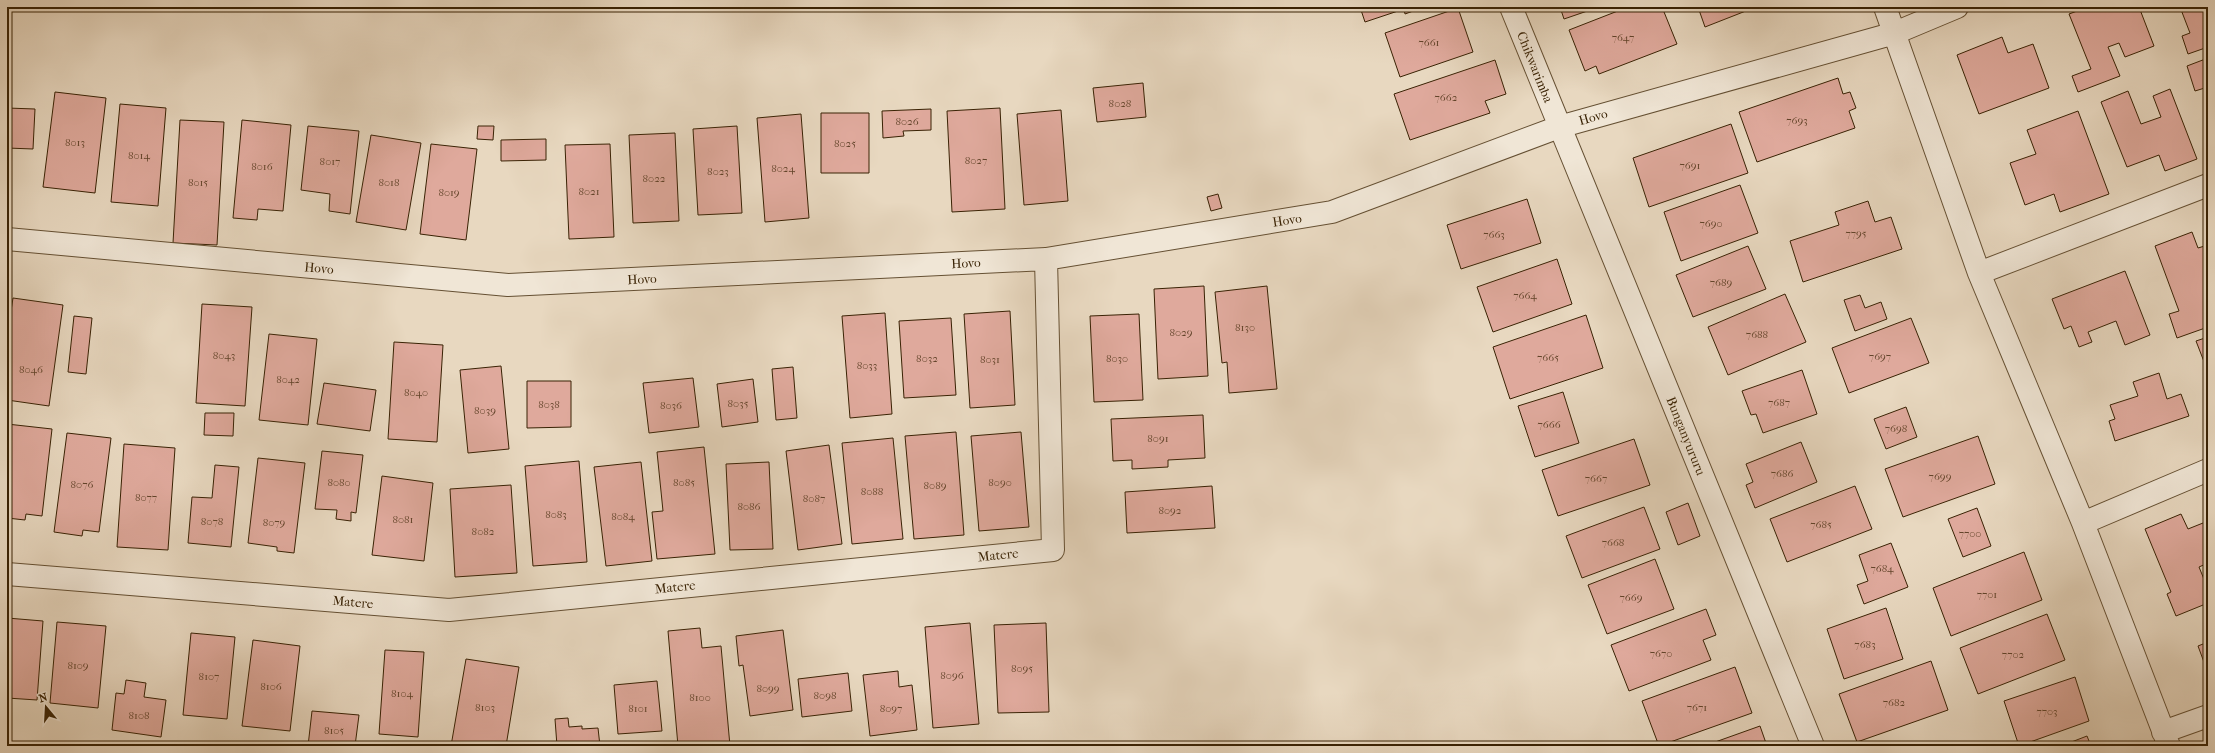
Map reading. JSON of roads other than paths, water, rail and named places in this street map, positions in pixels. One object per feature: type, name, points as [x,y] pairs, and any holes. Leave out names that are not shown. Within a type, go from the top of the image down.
[{"type":"street","name":"Chikwarimba","points":[[1511,7],[1559,127]]},
{"type":"street","points":[[1885,7],[1979,273],[2083,523],[2166,739],[2208,716]]},
{"type":"street","name":"Hovo","points":[[7,239],[508,286],[1046,259],[1332,212],[1559,127],[1895,33],[1957,7]]},
{"type":"street","name":"Bunganyururu","points":[[1559,127],[1813,746]]},
{"type":"street","points":[[1979,273],[2208,185]]},
{"type":"street","name":"Matere","points":[[7,574],[449,610],[1053,550],[1046,259]]},
{"type":"street","points":[[2083,523],[2208,470]]}]
